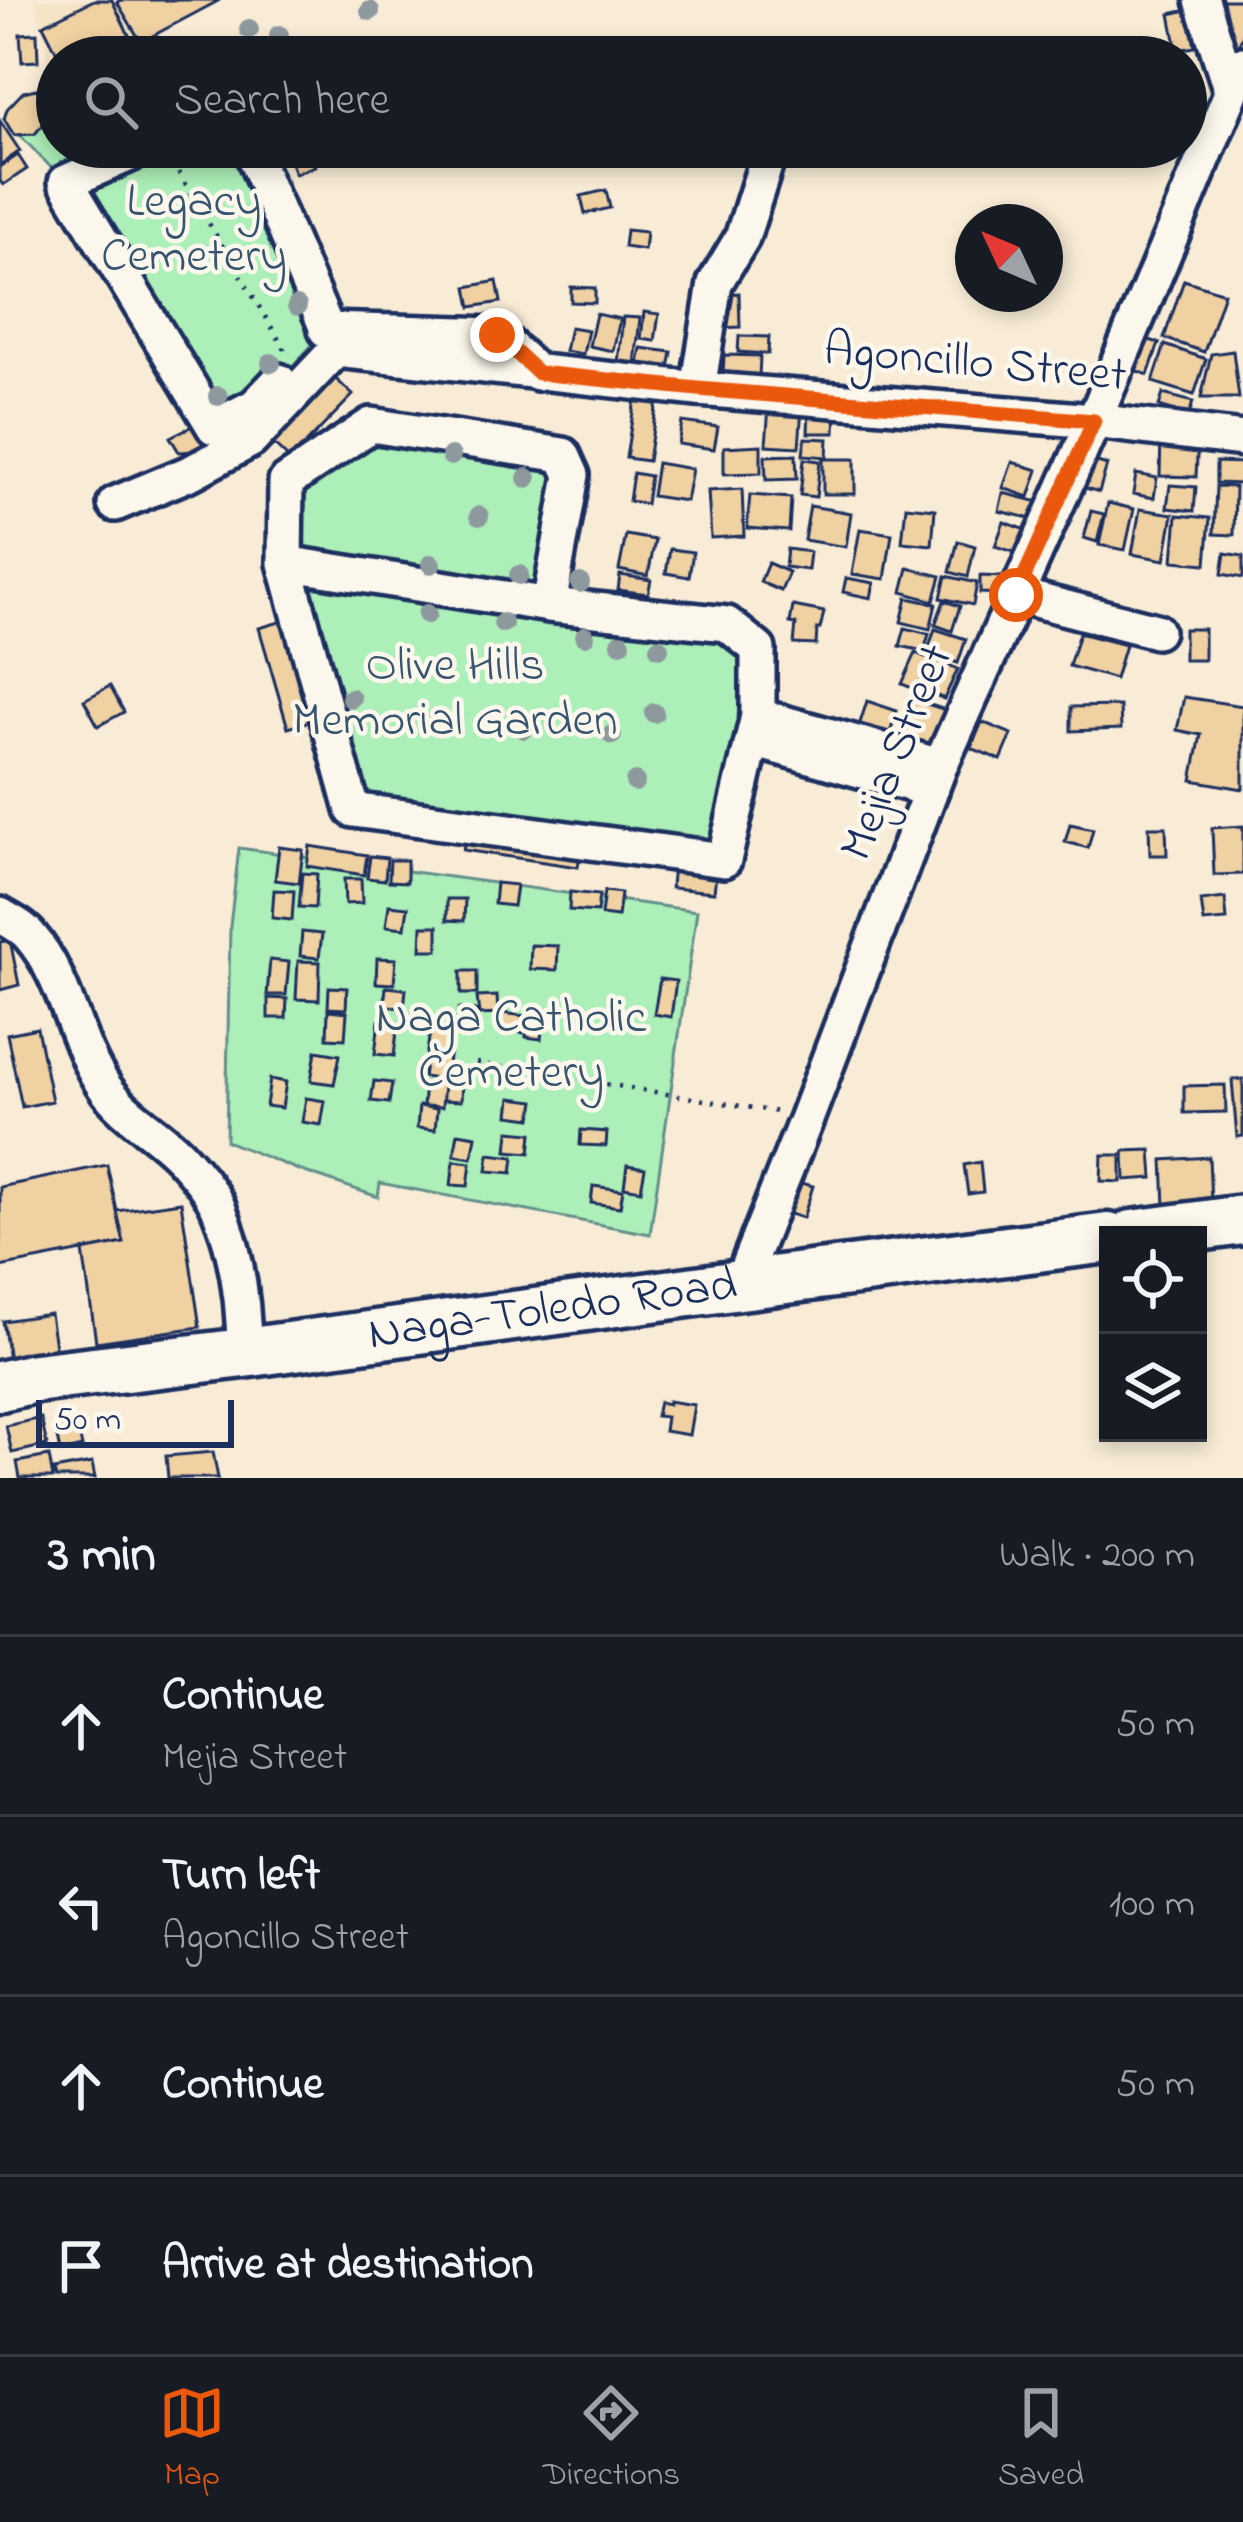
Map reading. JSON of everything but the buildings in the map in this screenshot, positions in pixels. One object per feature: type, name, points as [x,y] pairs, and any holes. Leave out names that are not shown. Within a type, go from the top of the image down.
[{"type":"highway","points":[[1199,1226],[1243,1220]]},
{"type":"highway","name":"Naga-Toledo Road","points":[[0,1386],[1099,1239]]},
{"type":"street","points":[[1202,0],[1237,77]]},
{"type":"street","name":"Mejia Street","points":[[1207,149],[1237,77]]},
{"type":"street","points":[[98,168],[66,182],[214,427],[255,406],[326,329],[497,335],[538,373]]},
{"type":"street","points":[[259,168],[326,329]]},
{"type":"street","points":[[698,389],[715,283],[742,238],[764,168]]},
{"type":"street","name":"Mejia Street","points":[[740,1285],[936,778],[1094,421],[1199,168]]},
{"type":"street","name":"Agoncillo Street","points":[[115,504],[192,472],[251,440],[337,350],[1243,439]]},
{"type":"street","points":[[285,563],[549,604],[727,624],[758,649],[756,728],[724,860],[353,810],[285,563],[286,482],[371,425],[563,455],[572,476],[549,604]]},
{"type":"street","points":[[1016,595],[1156,631]]},
{"type":"street","points":[[756,728],[936,778]]},
{"type":"street","points":[[0,915],[28,933],[52,969],[106,1089],[177,1153],[218,1205],[244,1316],[244,1353]]},
{"type":"path","points":[[176,168],[294,364]]},
{"type":"path","points":[[476,1063],[807,1117]]},
{"type":"shaded area","points":[[36,0],[214,0],[140,36],[42,36]]},
{"type":"green space","name":"Legacy Cemetery","points":[[36,93],[36,152],[4,119]]},
{"type":"green space","name":"Legacy Cemetery","points":[[52,168],[259,168],[327,329],[255,406],[214,427],[68,185]]},
{"type":"green space","name":"Olive Hills Memorial Garden","points":[[371,425],[563,455],[549,604],[727,624],[758,649],[724,860],[353,810],[286,482]]},
{"type":"green space","name":"Naga Catholic Cemetery","points":[[239,848],[697,911],[650,1234],[380,1183],[378,1197],[226,1141],[230,926]]},
{"type":"route","points":[[497,335],[538,373],[1094,421],[1016,595]]}]
